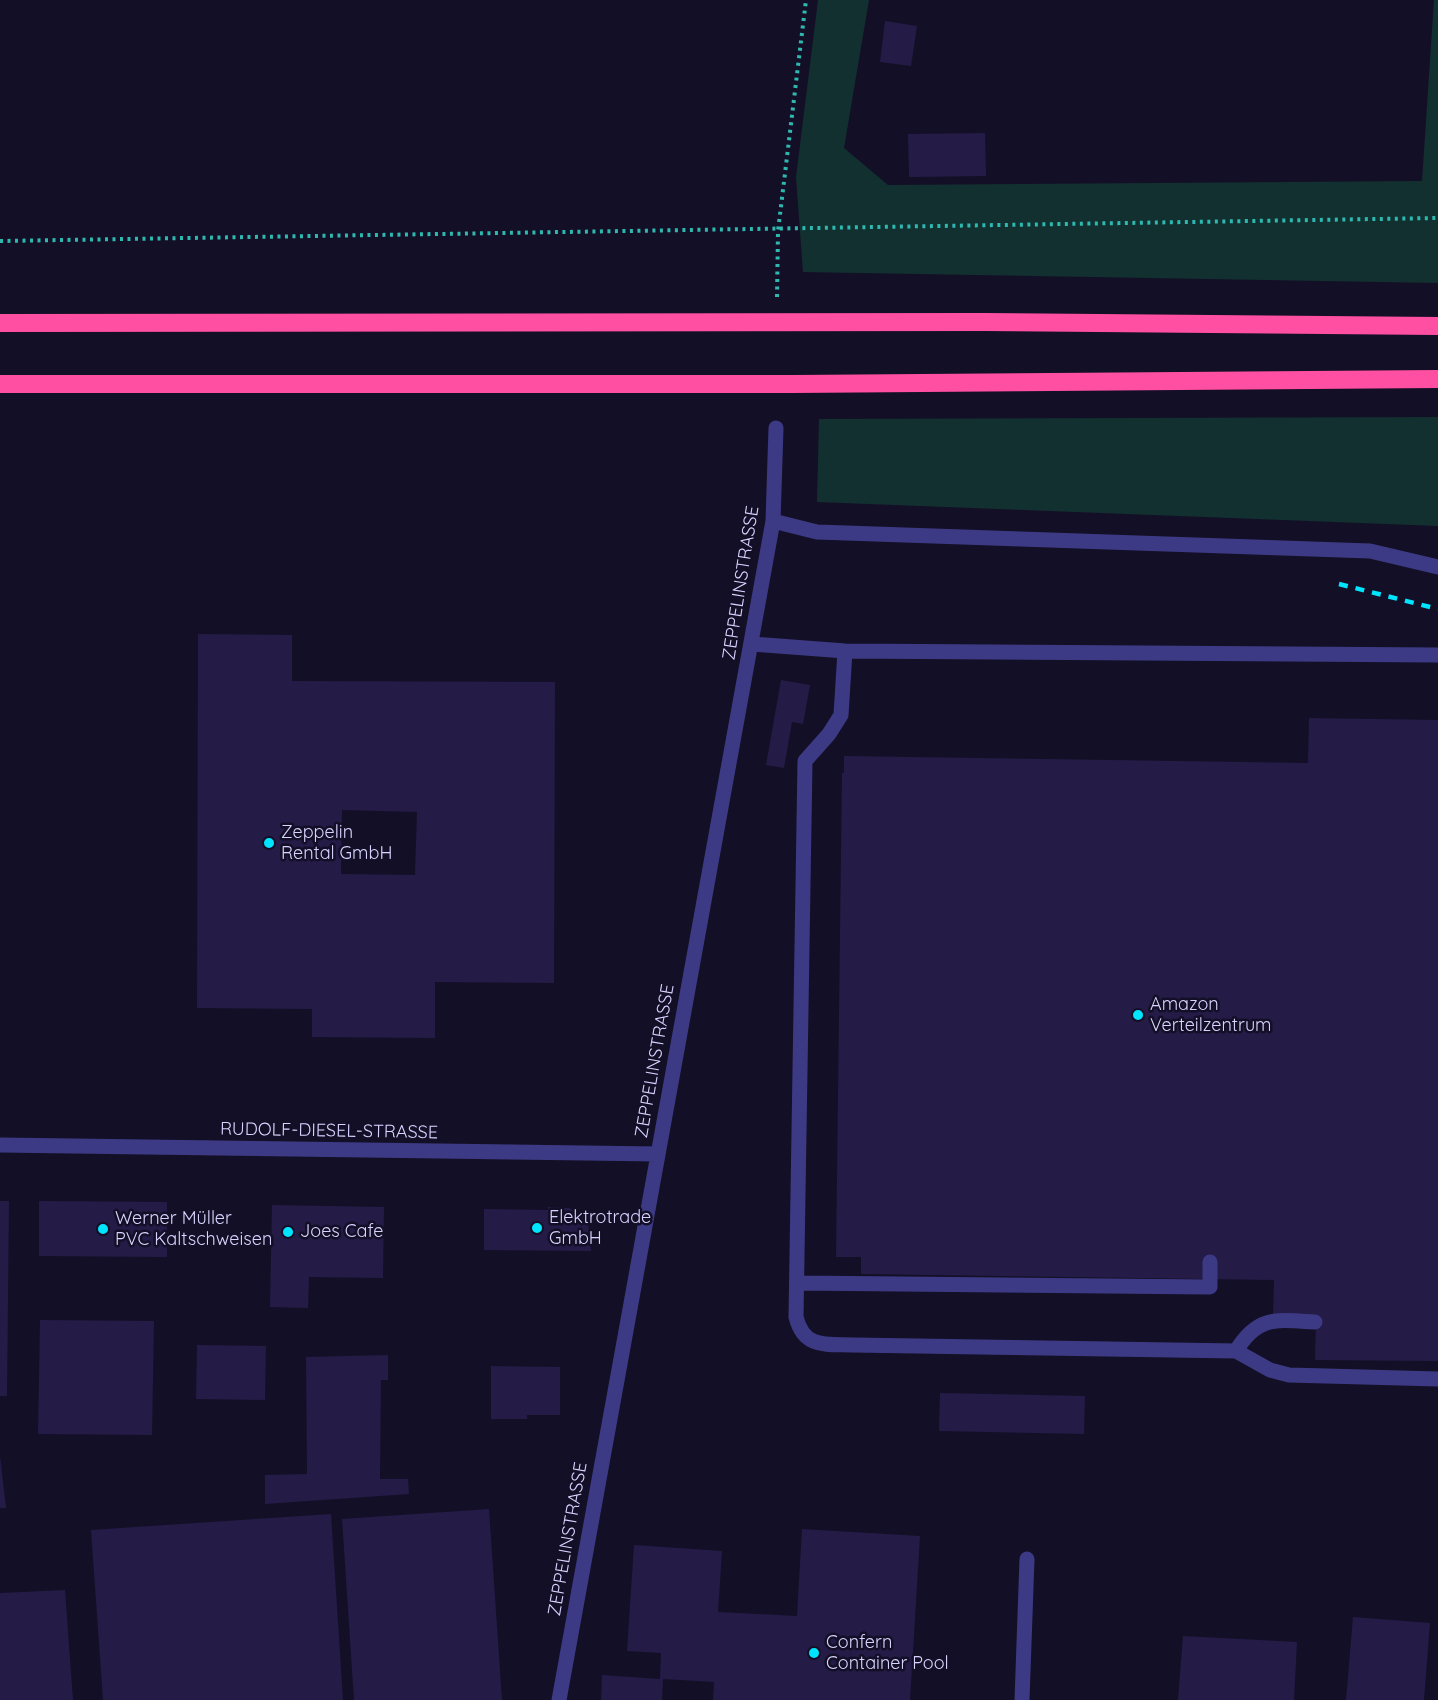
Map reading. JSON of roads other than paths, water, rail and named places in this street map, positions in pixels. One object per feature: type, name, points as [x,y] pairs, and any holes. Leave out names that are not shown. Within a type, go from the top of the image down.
[{"type":"highway","points":[[0,323],[793,322],[1438,326]]},
{"type":"highway","points":[[0,384],[793,384],[1438,379]]},
{"type":"street","name":"ZEPPELINSTRASSE","points":[[559,1700],[773,521],[776,428]]},
{"type":"street","points":[[773,521],[817,532],[1370,551],[1438,567]]},
{"type":"street","points":[[752,644],[845,651],[1438,655]]},
{"type":"street","points":[[845,651],[841,715],[830,734],[806,760],[796,1317],[799,1330],[805,1338],[814,1343],[1236,1351],[1270,1370],[1289,1375],[1438,1379]]},
{"type":"street","name":"RUDOLF-DIESEL-STRASSE","points":[[0,1145],[658,1154]]},
{"type":"street","points":[[797,1283],[1210,1287],[1210,1262]]},
{"type":"street","points":[[1236,1351],[1246,1335],[1262,1323],[1284,1320],[1315,1322]]},
{"type":"street","points":[[1022,1700],[1027,1559]]},
{"type":"railway","points":[[1339,584],[1438,609]]},
{"type":"place","name":"Zeppelin Rental GmbH","points":[[269,843]]},
{"type":"place","name":"Amazon Verteilzentrum","points":[[1138,1015]]},
{"type":"place","name":"Elektrotrade GmbH","points":[[537,1228]]},
{"type":"place","name":"Werner Müller PVC Kaltschweisen","points":[[103,1229]]},
{"type":"place","name":"Joes Cafe","points":[[288,1232]]},
{"type":"place","name":"Confern Container Pool","points":[[814,1653]]}]
